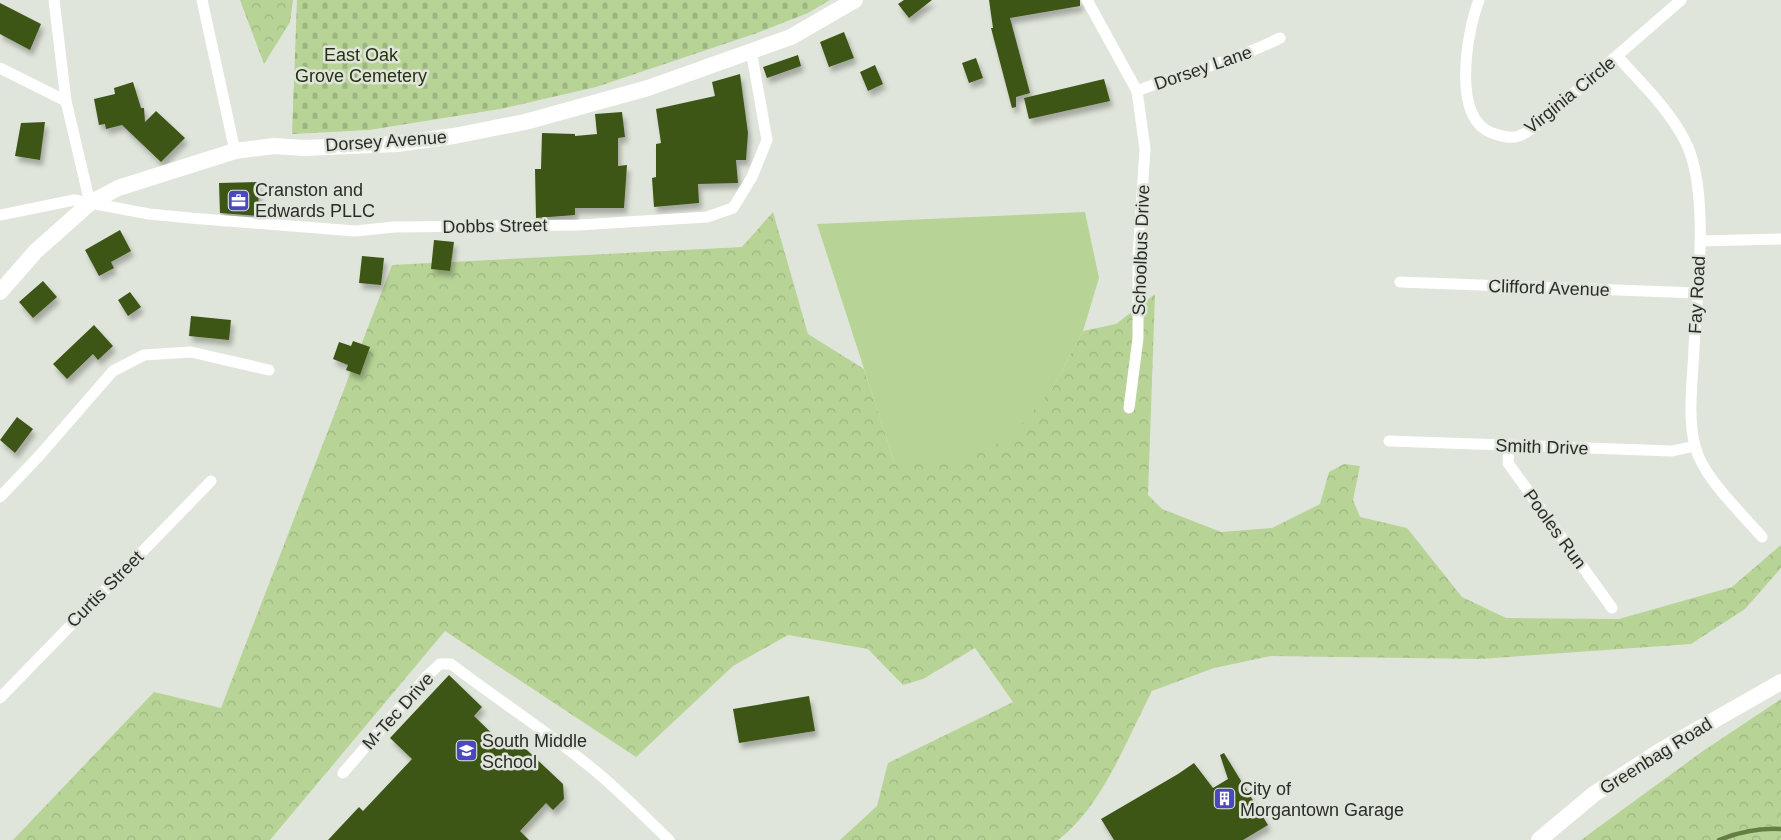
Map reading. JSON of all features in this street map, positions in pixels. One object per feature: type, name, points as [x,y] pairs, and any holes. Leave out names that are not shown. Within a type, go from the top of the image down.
[{"type":"street","points":[[54,0],[66,100],[90,203]]},
{"type":"street","points":[[202,0],[235,151]]},
{"type":"street","name":"Dorsey Avenue","points":[[0,292],[36,251],[90,203],[118,188],[235,151],[274,146],[304,148],[397,144],[525,122],[648,88],[791,37],[854,0]]},
{"type":"street","name":"Dorsey Lane","points":[[1087,0],[1137,91],[1175,76],[1236,58],[1280,38]]},
{"type":"street","name":"Virginia Circle","points":[[1479,0],[1468,42],[1466,89],[1476,120],[1489,132],[1504,137],[1518,136],[1536,126],[1618,57],[1681,0]]},
{"type":"street","name":"Dobbs Street","points":[[0,215],[74,200],[190,218],[355,231],[394,227],[579,225],[707,217],[733,208],[752,177],[766,140],[751,50]]},
{"type":"street","name":"Fay Road","points":[[1618,57],[1674,121],[1686,141],[1693,159],[1698,184],[1700,242],[1691,411],[1695,446],[1702,465],[1713,480],[1762,537]]},
{"type":"street","points":[[0,68],[66,100]]},
{"type":"street","name":"Schoolbus Drive","points":[[1129,408],[1138,338],[1138,256],[1145,149],[1137,91]]},
{"type":"street","points":[[1700,242],[1781,239]]},
{"type":"street","name":"Clifford Avenue","points":[[1400,282],[1697,293]]},
{"type":"street","points":[[0,496],[39,456],[113,371],[144,355],[191,352],[269,370]]},
{"type":"street","name":"Smith Drive","points":[[1389,441],[1672,451],[1695,446]]},
{"type":"street","name":"Pooles Run","points":[[1509,446],[1508,463],[1612,608]]},
{"type":"street","name":"Curtis Street","points":[[0,698],[211,482]]},
{"type":"street","name":"M-Tec Drive","points":[[343,774],[428,675],[440,664],[451,664],[504,704],[535,723],[595,770],[669,840]]},
{"type":"street","name":"Greenbag Road","points":[[1539,840],[1594,794],[1643,762],[1781,682]]},
{"type":"green space","points":[[240,0],[293,0],[290,22],[264,64]]},
{"type":"green space","name":"East Oak Grove Cemetery","points":[[297,0],[830,0],[808,13],[757,33],[596,87],[500,109],[369,130],[292,134]]},
{"type":"green space","points":[[773,212],[808,334],[864,369],[895,464],[1051,391],[1083,331],[1116,324],[1155,294],[1148,495],[1162,509],[1221,532],[1272,528],[1320,504],[1329,472],[1344,464],[1360,466],[1353,500],[1360,517],[1407,528],[1462,597],[1506,618],[1619,619],[1732,587],[1781,545],[1781,568],[1745,609],[1691,644],[1480,659],[1271,656],[1214,668],[1152,691],[1123,751],[1100,791],[1088,810],[1058,840],[840,840],[877,806],[888,763],[1013,702],[975,648],[923,679],[903,685],[868,649],[788,635],[733,666],[636,757],[445,631],[270,840],[13,840],[154,692],[221,708],[392,265],[742,247]]},
{"type":"green space","points":[[1085,212],[1099,278],[1083,331],[1051,391],[1009,438],[957,462],[895,464],[817,224]]},
{"type":"green space","points":[[1781,699],[1781,840],[1581,840],[1703,751]]},
{"type":"building","points":[[904,0],[932,0],[909,18],[898,4]]},
{"type":"building","points":[[989,0],[1080,0],[1080,6],[1010,18],[1030,93],[1016,97],[1016,107],[1012,108],[991,28],[993,28]]},
{"type":"building","points":[[0,3],[41,24],[30,50],[0,34]]},
{"type":"building","points":[[844,32],[854,58],[829,67],[820,42]]},
{"type":"building","points":[[798,55],[801,66],[767,78],[763,67]]},
{"type":"building","points":[[976,58],[983,78],[969,83],[962,63]]},
{"type":"building","points":[[875,65],[883,84],[868,91],[860,72]]},
{"type":"building","points":[[740,74],[748,133],[746,160],[736,160],[738,183],[698,184],[699,203],[654,207],[652,178],[656,177],[656,144],[661,143],[656,109],[715,96],[712,82]]},
{"type":"building","points":[[1104,79],[1110,101],[1029,119],[1024,98]]},
{"type":"building","points":[[133,82],[141,108],[144,108],[145,122],[156,111],[185,138],[161,162],[122,125],[106,129],[105,124],[99,125],[94,99],[115,94],[114,88]]},
{"type":"building","points":[[622,112],[625,137],[618,138],[618,166],[627,165],[624,208],[575,208],[575,215],[536,218],[535,169],[541,169],[542,133],[575,134],[575,136],[597,134],[595,114]]},
{"type":"building","points":[[45,122],[40,160],[15,156],[21,123]]},
{"type":"building","name":"Cranston and Edwards PLLC","points":[[258,182],[259,216],[220,213],[219,183]]},
{"type":"building","points":[[120,230],[131,251],[111,262],[114,268],[99,276],[85,250]]},
{"type":"building","points":[[434,240],[454,242],[450,271],[431,269]]},
{"type":"building","points":[[362,256],[384,258],[381,285],[359,283]]},
{"type":"building","points":[[43,281],[57,297],[33,318],[19,302]]},
{"type":"building","points":[[130,292],[141,307],[128,316],[118,300]]},
{"type":"building","points":[[191,316],[231,320],[229,340],[189,336]]},
{"type":"building","points":[[94,325],[113,346],[98,360],[93,354],[67,379],[53,364]]},
{"type":"building","points":[[353,341],[370,347],[360,375],[346,370],[348,365],[333,359],[339,342],[351,346]]},
{"type":"building","points":[[17,417],[33,429],[15,453],[0,440]]},
{"type":"building","name":"South Middle School","points":[[449,675],[482,707],[474,716],[503,744],[511,735],[563,784],[564,799],[553,810],[546,803],[520,831],[529,840],[328,840],[359,807],[363,811],[412,759],[390,738]]},
{"type":"building","points":[[809,696],[815,731],[739,743],[733,709]]},
{"type":"building","points":[[1224,753],[1268,825],[1243,840],[1114,840],[1101,819],[1194,763],[1213,788],[1228,779],[1220,755]]},
{"type":"waterway","points":[[1719,840],[1750,831],[1781,829]]},
{"type":"place","name":"Cranston and Edwards PLLC","points":[[239,200]]},
{"type":"place","name":"South Middle School","points":[[466,751]]},
{"type":"place","name":"City of Morgantown Garage","points":[[1224,799]]}]
